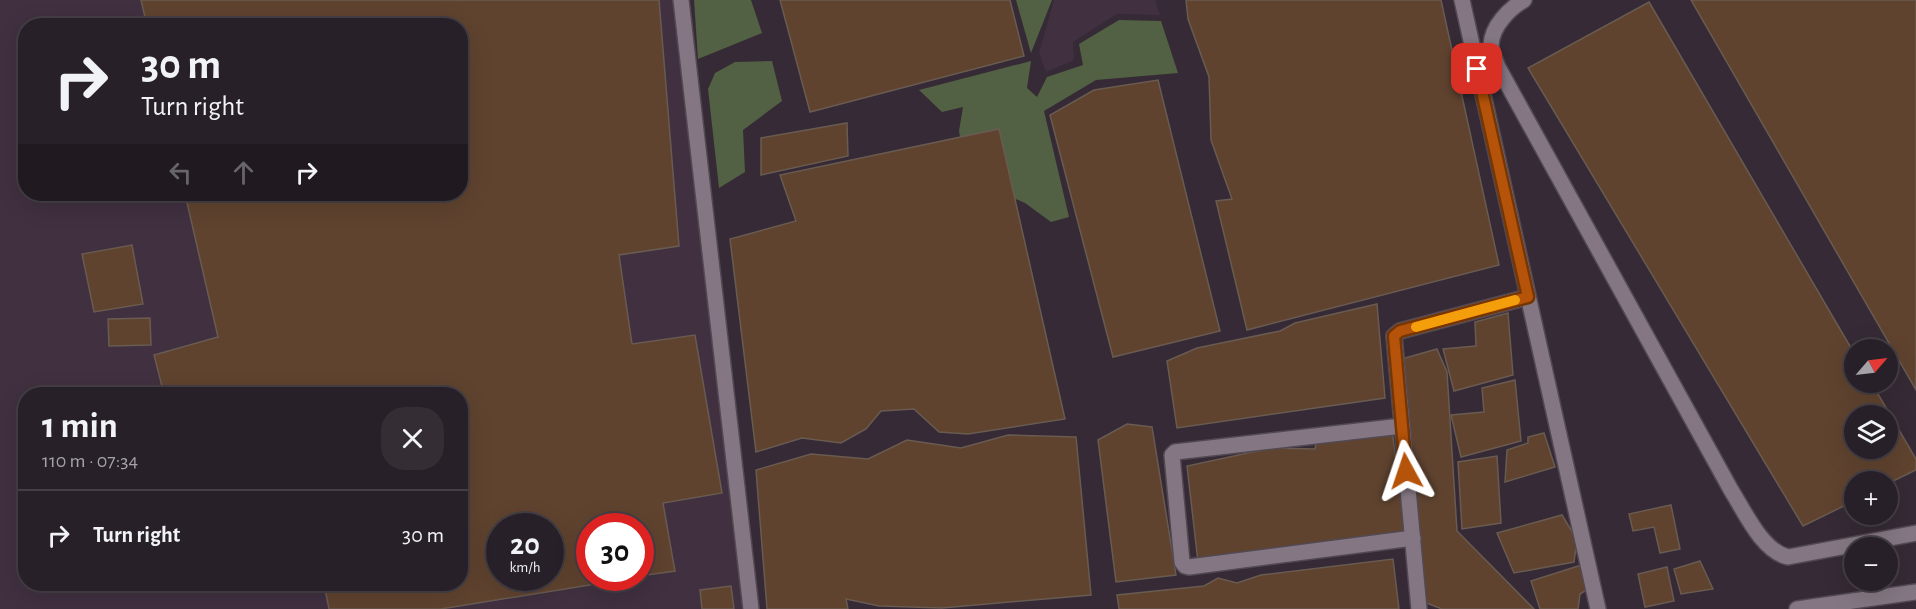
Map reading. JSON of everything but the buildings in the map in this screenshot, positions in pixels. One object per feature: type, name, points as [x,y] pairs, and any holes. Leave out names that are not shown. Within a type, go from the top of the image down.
[{"type":"street","points":[[681,0],[751,609]]},
{"type":"street","points":[[1462,0],[1598,609]]},
{"type":"street","points":[[1524,0],[1497,24],[1491,46],[1498,68],[1731,490],[1766,544],[1778,555],[1788,557],[1916,533]]},
{"type":"street","points":[[1419,609],[1394,336],[1400,331],[1528,297]]},
{"type":"street","points":[[1402,426],[1175,452],[1172,455],[1182,562],[1189,567],[1413,538]]},
{"type":"street","points":[[1797,609],[1916,592]]},
{"type":"shaded area","points":[[0,0],[681,0],[751,609],[0,609]]},
{"type":"shaded area","points":[[1054,0],[1155,0],[1160,15],[1117,14],[1073,42],[1074,60],[1046,72],[1039,53]]},
{"type":"green space","points":[[694,0],[751,0],[762,33],[698,59]]},
{"type":"green space","points":[[1016,0],[1052,0],[1031,53]]},
{"type":"green space","points":[[1119,20],[1161,21],[1178,73],[1096,80],[1044,111],[1069,217],[1051,222],[1025,203],[967,178],[959,131],[963,107],[942,112],[919,90],[1031,61],[1027,88],[1037,97],[1047,77],[1083,65],[1079,44]]},
{"type":"green space","points":[[772,61],[782,101],[743,130],[745,172],[719,188],[708,89],[715,73],[735,62]]},
{"type":"slow traffic","points":[[1416,327],[1515,300]]},
{"type":"route","points":[[1406,471],[1394,336],[1400,331],[1528,297],[1477,69]]}]
